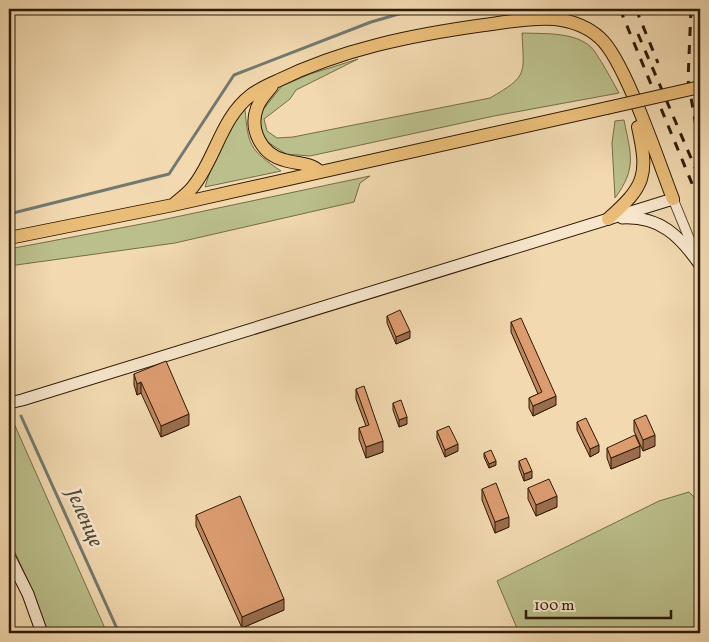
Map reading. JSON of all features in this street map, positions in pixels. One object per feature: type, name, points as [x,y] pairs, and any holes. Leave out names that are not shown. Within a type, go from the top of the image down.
[{"type":"main road","points":[[9,402],[22,400],[673,199],[616,59],[598,36],[572,23],[544,19],[459,29],[394,40],[322,61],[275,82],[250,96],[241,106],[225,128],[195,186],[173,205]]},
{"type":"main road","points":[[275,82],[265,93],[256,112],[254,129],[265,149],[277,158],[312,166],[320,172]]},
{"type":"main road","points":[[9,238],[173,205],[700,87]]},
{"type":"main road","points":[[608,219],[633,195],[644,170],[644,155],[630,93]]},
{"type":"main road","points":[[608,219],[640,218],[665,226],[683,240],[700,265]]},
{"type":"main road","points":[[9,410],[22,400]]},
{"type":"main road","points":[[9,556],[28,594],[42,633]]},
{"type":"street","points":[[673,199],[700,265]]},
{"type":"green space","points":[[522,33],[562,35],[581,40],[595,52],[619,93],[494,116],[310,156],[286,154],[266,141],[258,126],[258,116],[282,86],[310,74],[358,59],[296,90],[290,99],[264,119],[267,131],[277,138],[293,137],[490,98],[511,84],[521,73],[523,66]]},
{"type":"green space","points":[[245,109],[252,146],[263,158],[281,171],[205,187],[221,146],[232,126]]},
{"type":"green space","points":[[624,120],[629,143],[630,161],[627,178],[615,198],[612,143],[615,121]]},
{"type":"green space","points":[[370,176],[360,183],[354,202],[175,243],[9,266],[9,249],[152,222]]},
{"type":"green space","points":[[12,419],[107,633],[47,633],[29,583],[9,539],[9,422]]},
{"type":"green space","points":[[689,492],[700,503],[700,633],[519,633],[497,581],[659,501]]},
{"type":"building","points":[[400,310],[410,331],[396,337],[387,316]]},
{"type":"building","points":[[521,318],[556,396],[533,406],[529,398],[542,392],[511,322]]},
{"type":"building","points":[[166,361],[189,414],[161,426],[141,382],[137,384],[134,374]]},
{"type":"building","points":[[364,386],[383,441],[366,447],[359,428],[369,425],[356,389]]},
{"type":"building","points":[[401,400],[407,417],[399,420],[393,403]]},
{"type":"building","points":[[646,415],[655,435],[643,440],[634,420]]},
{"type":"building","points":[[586,418],[599,445],[590,449],[577,422]]},
{"type":"building","points":[[449,426],[458,444],[445,450],[437,431]]},
{"type":"building","points":[[635,435],[640,446],[611,458],[607,448]]},
{"type":"building","points":[[491,450],[496,461],[489,464],[484,453]]},
{"type":"building","points":[[526,458],[532,471],[524,474],[519,461]]},
{"type":"building","points":[[549,479],[557,496],[536,505],[528,488]]},
{"type":"building","points":[[496,483],[509,517],[495,522],[482,489]]},
{"type":"building","points":[[240,496],[284,599],[242,617],[196,515]]},
{"type":"waterway","points":[[9,214],[169,174],[234,75],[371,22],[416,9]]},
{"type":"waterway","name":"Јеленце","points":[[21,416],[119,633]]},
{"type":"railway","points":[[620,9],[700,203]]},
{"type":"railway","points":[[636,9],[658,63]]},
{"type":"railway","points":[[691,9],[688,80],[700,150]]},
{"type":"railway","points":[[638,34],[700,179]]}]
